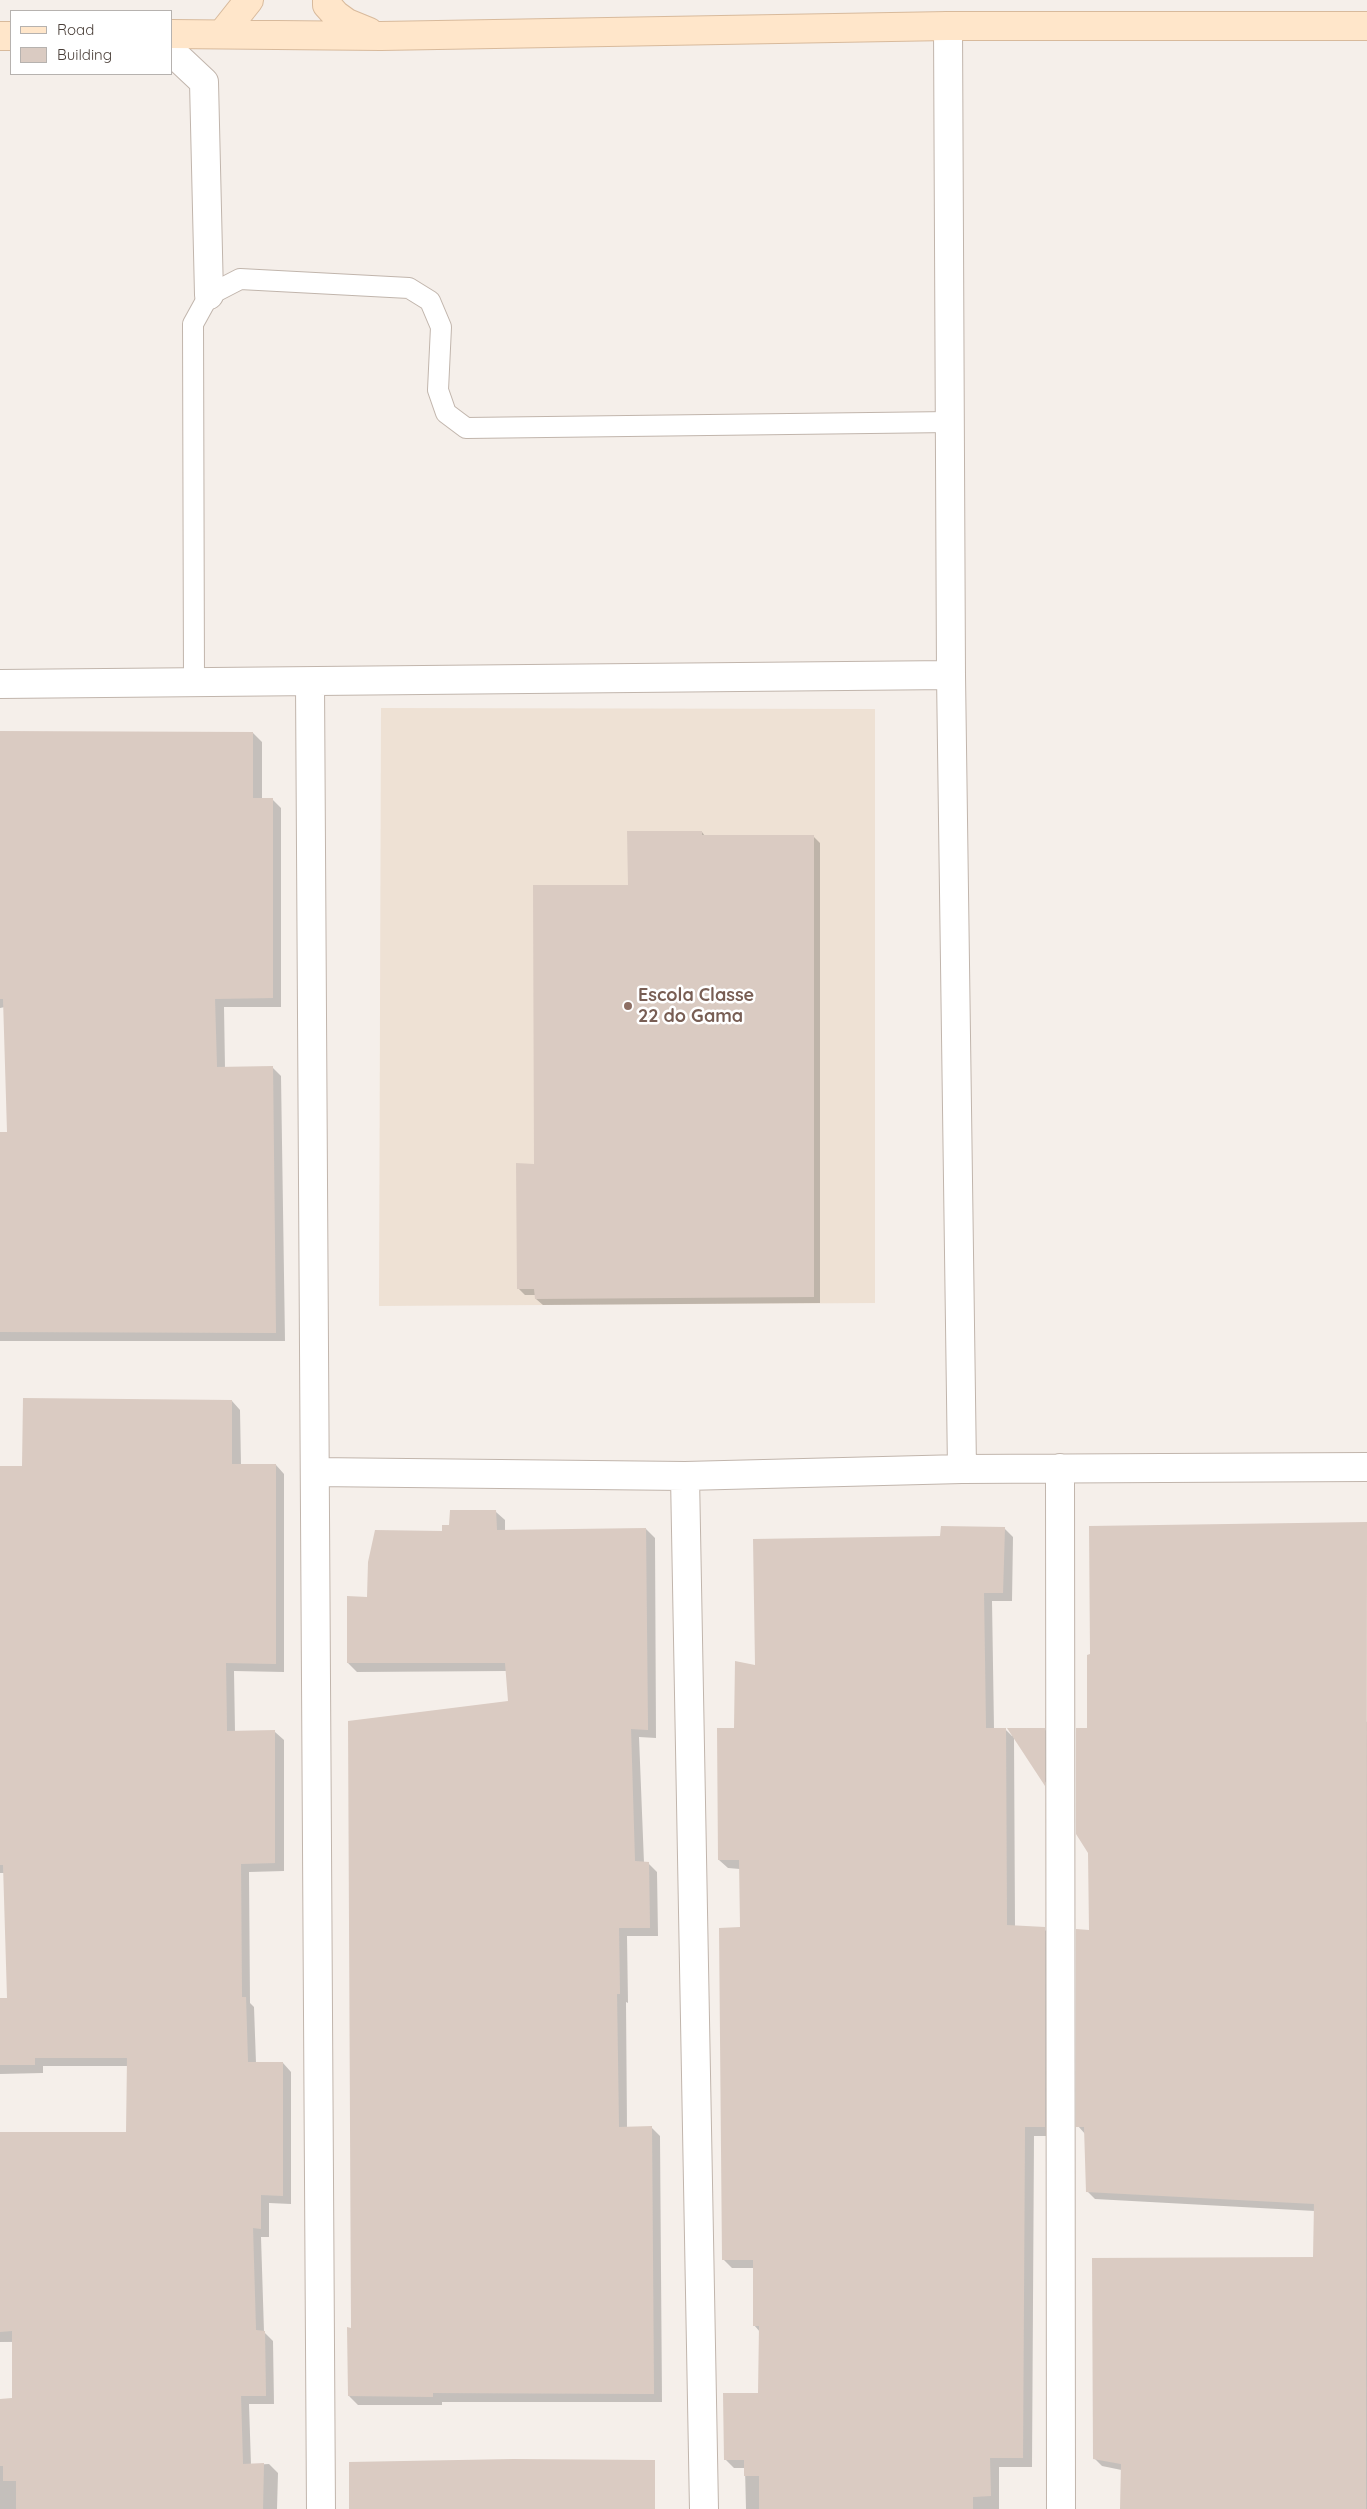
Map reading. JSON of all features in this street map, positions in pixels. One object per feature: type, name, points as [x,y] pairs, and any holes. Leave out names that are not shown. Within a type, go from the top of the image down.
[{"type":"main road","points":[[222,34],[249,0]]},
{"type":"main road","points":[[327,0],[328,5],[336,15],[347,23],[381,36]]},
{"type":"main road","points":[[172,34],[381,36],[948,26],[1367,26]]},
{"type":"street","points":[[948,26],[951,675],[962,1469]]},
{"type":"street","points":[[172,51],[204,82],[209,295]]},
{"type":"street","points":[[0,684],[310,683],[951,675]]},
{"type":"street","points":[[310,683],[320,2509]]},
{"type":"street","points":[[1060,1468],[1061,2509]]},
{"type":"street","points":[[315,1472],[685,1476],[962,1469],[1367,1468]]},
{"type":"street","points":[[685,1476],[704,2509]]},
{"type":"lane","points":[[194,684],[193,324],[209,295],[240,278],[409,288],[430,302],[441,327],[438,390],[446,413],[466,428],[951,422]]},
{"type":"shaded area","name":"Escola Classe 22 do Gama","points":[[381,708],[875,709],[875,1303],[379,1306]]},
{"type":"building","points":[[0,731],[253,732],[253,798],[273,798],[273,998],[215,999],[217,1067],[273,1066],[276,1333],[0,1332],[0,1132],[7,1132],[3,999],[0,999]]},
{"type":"building","points":[[627,831],[702,831],[702,835],[814,835],[814,1297],[535,1299],[534,1289],[517,1289],[516,1163],[534,1164],[533,885],[628,885]]},
{"type":"building","points":[[23,1398],[232,1400],[232,1464],[276,1464],[276,1664],[226,1663],[227,1731],[275,1730],[275,1863],[241,1864],[242,1997],[246,1997],[248,2062],[283,2062],[283,2196],[261,2195],[261,2229],[253,2228],[256,2330],[265,2331],[266,2396],[241,2396],[243,2464],[264,2463],[263,2509],[16,2509],[16,2481],[3,2481],[3,2466],[0,2466],[0,2399],[12,2398],[12,2331],[0,2332],[0,2132],[126,2132],[127,2058],[35,2058],[35,2065],[0,2065],[0,1998],[7,1998],[3,1865],[0,1865],[0,1466],[22,1466]]},
{"type":"building","points":[[450,1510],[496,1510],[497,1530],[646,1528],[648,1730],[631,1729],[635,1861],[649,1862],[650,1928],[619,1928],[620,1994],[617,1994],[619,2127],[652,2126],[654,2394],[433,2393],[433,2397],[348,2396],[347,2327],[351,2328],[348,1721],[508,1701],[505,1663],[347,1663],[347,1596],[367,1597],[368,1562],[375,1530],[442,1531],[442,1525],[449,1525]]},
{"type":"building","points":[[1367,1522],[1366,2509],[1120,2509],[1121,2464],[1093,2459],[1092,2258],[1313,2257],[1314,2204],[1086,2192],[1084,2127],[1076,2127],[1076,1929],[1089,1930],[1088,1853],[1076,1834],[1076,1728],[1087,1728],[1087,1655],[1090,1654],[1089,1526]]},
{"type":"building","points":[[941,1526],[1005,1527],[1003,1593],[984,1593],[986,1728],[1006,1728],[1007,1925],[1045,1927],[1045,2127],[1025,2127],[1023,2458],[990,2458],[991,2496],[973,2497],[973,2509],[759,2509],[759,2476],[744,2476],[744,2460],[724,2460],[723,2393],[758,2393],[759,2326],[753,2326],[753,2260],[722,2260],[719,1928],[740,1927],[739,1860],[718,1860],[717,1728],[734,1728],[735,1661],[755,1665],[753,1539],[940,1536]]},
{"type":"building","points":[[1007,1728],[1045,1728],[1045,1786]]},
{"type":"building","points":[[513,2459],[655,2460],[655,2509],[349,2509],[349,2462]]},
{"type":"place","name":"Escola Classe 22 do Gama","points":[[628,1006]]}]
